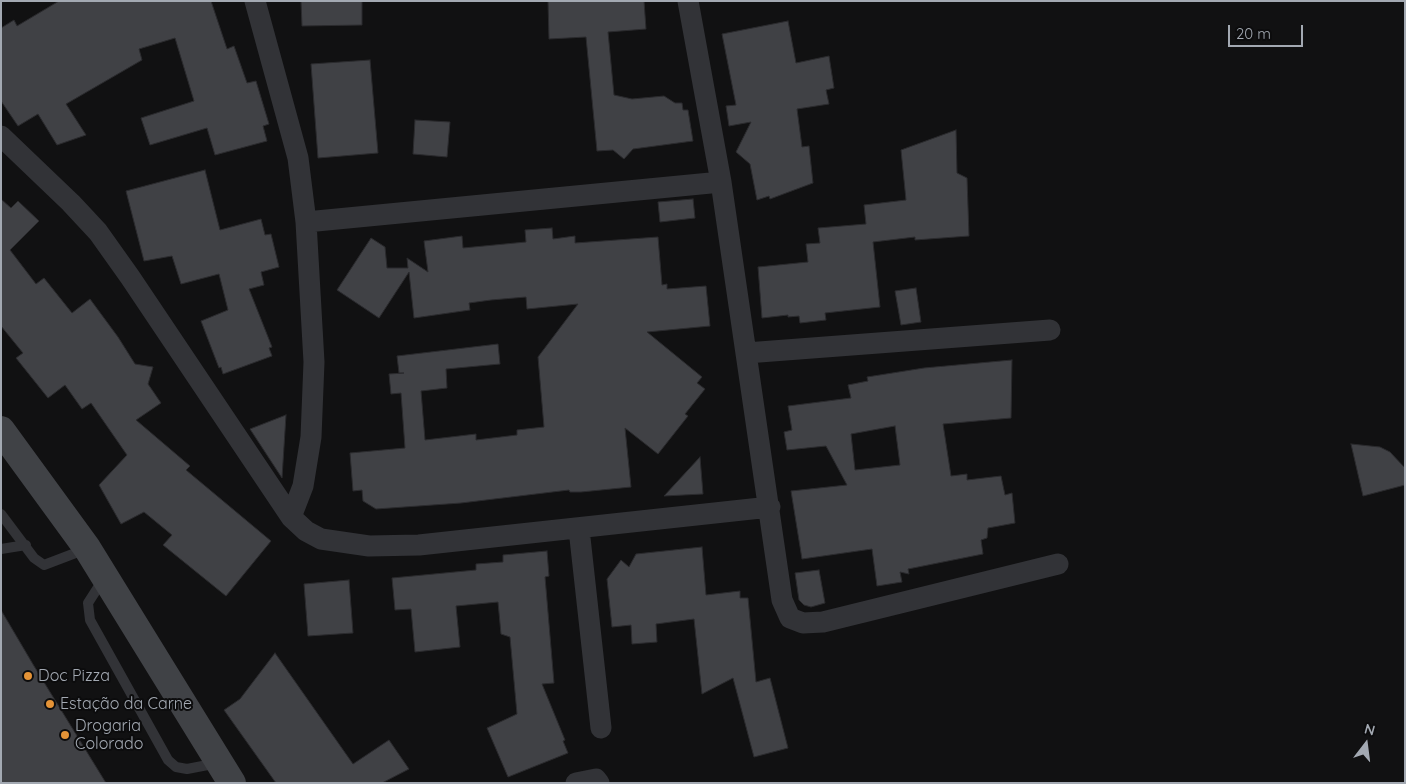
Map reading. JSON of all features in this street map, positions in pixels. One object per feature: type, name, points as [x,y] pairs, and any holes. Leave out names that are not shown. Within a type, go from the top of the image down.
[{"type":"street","points":[[255,1],[298,158],[306,222],[314,362],[311,437],[302,486],[291,517]]},
{"type":"street","points":[[688,1],[720,182],[770,507],[782,600],[790,618],[803,624],[823,622],[1058,564]]},
{"type":"street","points":[[1,136],[71,203],[108,246],[291,517],[306,531],[321,539],[369,546],[419,545],[770,507]]},
{"type":"street","points":[[306,222],[720,182]]},
{"type":"street","points":[[746,353],[1050,330]]},
{"type":"street","points":[[1,430],[87,548],[227,777]]},
{"type":"street","points":[[579,529],[601,728]]},
{"type":"street","points":[[576,783],[596,779],[600,783]]},
{"type":"lane","points":[[1,514],[34,558],[44,565],[87,548]]},
{"type":"lane","points":[[1,549],[26,545]]},
{"type":"lane","points":[[105,578],[88,603],[90,620],[168,760],[176,767],[227,777]]},
{"type":"building","points":[[59,1],[211,1],[227,49],[234,46],[247,83],[256,81],[269,124],[263,126],[267,141],[215,155],[207,128],[150,145],[141,118],[194,101],[175,38],[139,49],[142,60],[66,104],[86,135],[57,145],[38,114],[18,126],[1,101],[1,28],[14,20],[17,26]]},
{"type":"building","points":[[301,1],[362,1],[362,25],[302,26]]},
{"type":"building","points":[[548,1],[644,1],[646,29],[608,32],[614,95],[632,99],[664,96],[675,103],[682,103],[683,110],[688,110],[693,141],[633,149],[624,159],[613,150],[597,151],[586,37],[549,39]]},
{"type":"building","points":[[788,21],[796,63],[829,56],[834,88],[826,90],[829,104],[797,109],[802,147],[809,146],[813,183],[770,199],[769,196],[757,200],[750,164],[736,152],[751,122],[729,126],[726,106],[736,105],[722,34]]},
{"type":"building","points":[[370,60],[378,153],[318,158],[311,64]]},
{"type":"building","points":[[415,120],[450,122],[447,157],[413,154]]},
{"type":"building","points":[[956,130],[957,173],[967,178],[969,236],[915,240],[915,237],[873,242],[880,307],[825,313],[826,320],[800,323],[799,316],[788,317],[788,315],[762,318],[758,267],[808,262],[806,244],[820,243],[818,228],[866,224],[864,205],[906,200],[901,150]]},
{"type":"building","points":[[205,170],[220,230],[261,219],[265,235],[271,234],[279,267],[261,272],[264,285],[249,289],[272,347],[269,348],[272,356],[223,374],[201,321],[228,310],[219,274],[181,284],[172,256],[144,261],[126,191]]},
{"type":"building","points":[[1,199],[11,208],[18,201],[39,221],[10,250],[36,284],[44,278],[72,313],[90,299],[135,364],[153,367],[148,384],[161,403],[136,420],[190,466],[186,470],[271,541],[226,596],[163,545],[172,535],[144,512],[121,524],[99,485],[127,455],[91,403],[82,409],[65,385],[48,398],[16,358],[23,353],[1,326]]},
{"type":"building","points":[[693,199],[695,218],[660,222],[658,202]]},
{"type":"building","points":[[552,228],[553,239],[575,236],[575,243],[658,237],[662,285],[667,284],[667,289],[706,286],[710,326],[647,332],[702,377],[697,383],[705,389],[685,414],[688,416],[658,454],[625,428],[631,487],[581,492],[570,492],[569,490],[461,503],[376,509],[363,501],[362,490],[353,491],[350,453],[405,448],[401,393],[391,394],[389,374],[404,373],[399,373],[397,356],[498,344],[500,364],[446,369],[447,388],[421,391],[425,440],[476,434],[476,440],[517,435],[517,430],[544,427],[538,357],[578,304],[527,309],[526,297],[469,303],[470,310],[414,318],[409,272],[379,318],[337,290],[371,238],[385,247],[387,268],[408,268],[407,258],[428,272],[424,241],[462,236],[463,248],[526,242],[525,230]]},
{"type":"building","points":[[916,288],[921,322],[901,325],[895,291]]},
{"type":"building","points":[[1012,360],[1011,418],[943,424],[951,476],[967,474],[967,480],[1001,476],[1005,495],[1012,493],[1015,523],[988,528],[987,538],[981,540],[983,554],[908,569],[909,574],[900,572],[902,582],[877,586],[872,549],[802,559],[791,491],[847,485],[826,446],[787,450],[784,432],[792,430],[788,406],[851,398],[848,385],[868,381],[867,377],[924,368]],"holes":[[[895,426],[900,465],[855,470],[851,434]]]},
{"type":"building","points":[[286,415],[282,478],[250,429]]},
{"type":"building","points":[[1351,444],[1380,447],[1390,452],[1405,468],[1405,485],[1363,496]]},
{"type":"building","points":[[700,457],[703,494],[664,496]]},
{"type":"building","points":[[702,547],[706,595],[740,591],[740,598],[748,598],[756,682],[770,678],[788,748],[754,757],[733,678],[702,694],[694,619],[656,624],[657,642],[632,644],[631,625],[612,627],[607,579],[621,560],[629,567],[636,554]]},
{"type":"building","points":[[547,551],[549,576],[545,577],[554,683],[542,684],[565,740],[563,741],[568,753],[508,777],[487,728],[517,714],[510,637],[501,634],[498,602],[456,606],[460,647],[415,652],[411,609],[395,610],[392,578],[476,570],[476,564],[503,562],[503,555]]},
{"type":"building","points":[[819,570],[825,603],[811,607],[804,605],[799,600],[795,573]]},
{"type":"building","points":[[349,580],[353,633],[308,636],[304,584]]},
{"type":"building","points":[[1,610],[34,666],[106,783],[1,783]]},
{"type":"building","points":[[275,653],[353,764],[389,740],[409,769],[382,783],[276,783],[224,710],[240,699]]},
{"type":"place","name":"Doc Pizza","points":[[28,676]]},
{"type":"place","name":"Estação da Carne","points":[[50,704]]},
{"type":"place","name":"Drogaria Colorado","points":[[65,735]]}]
